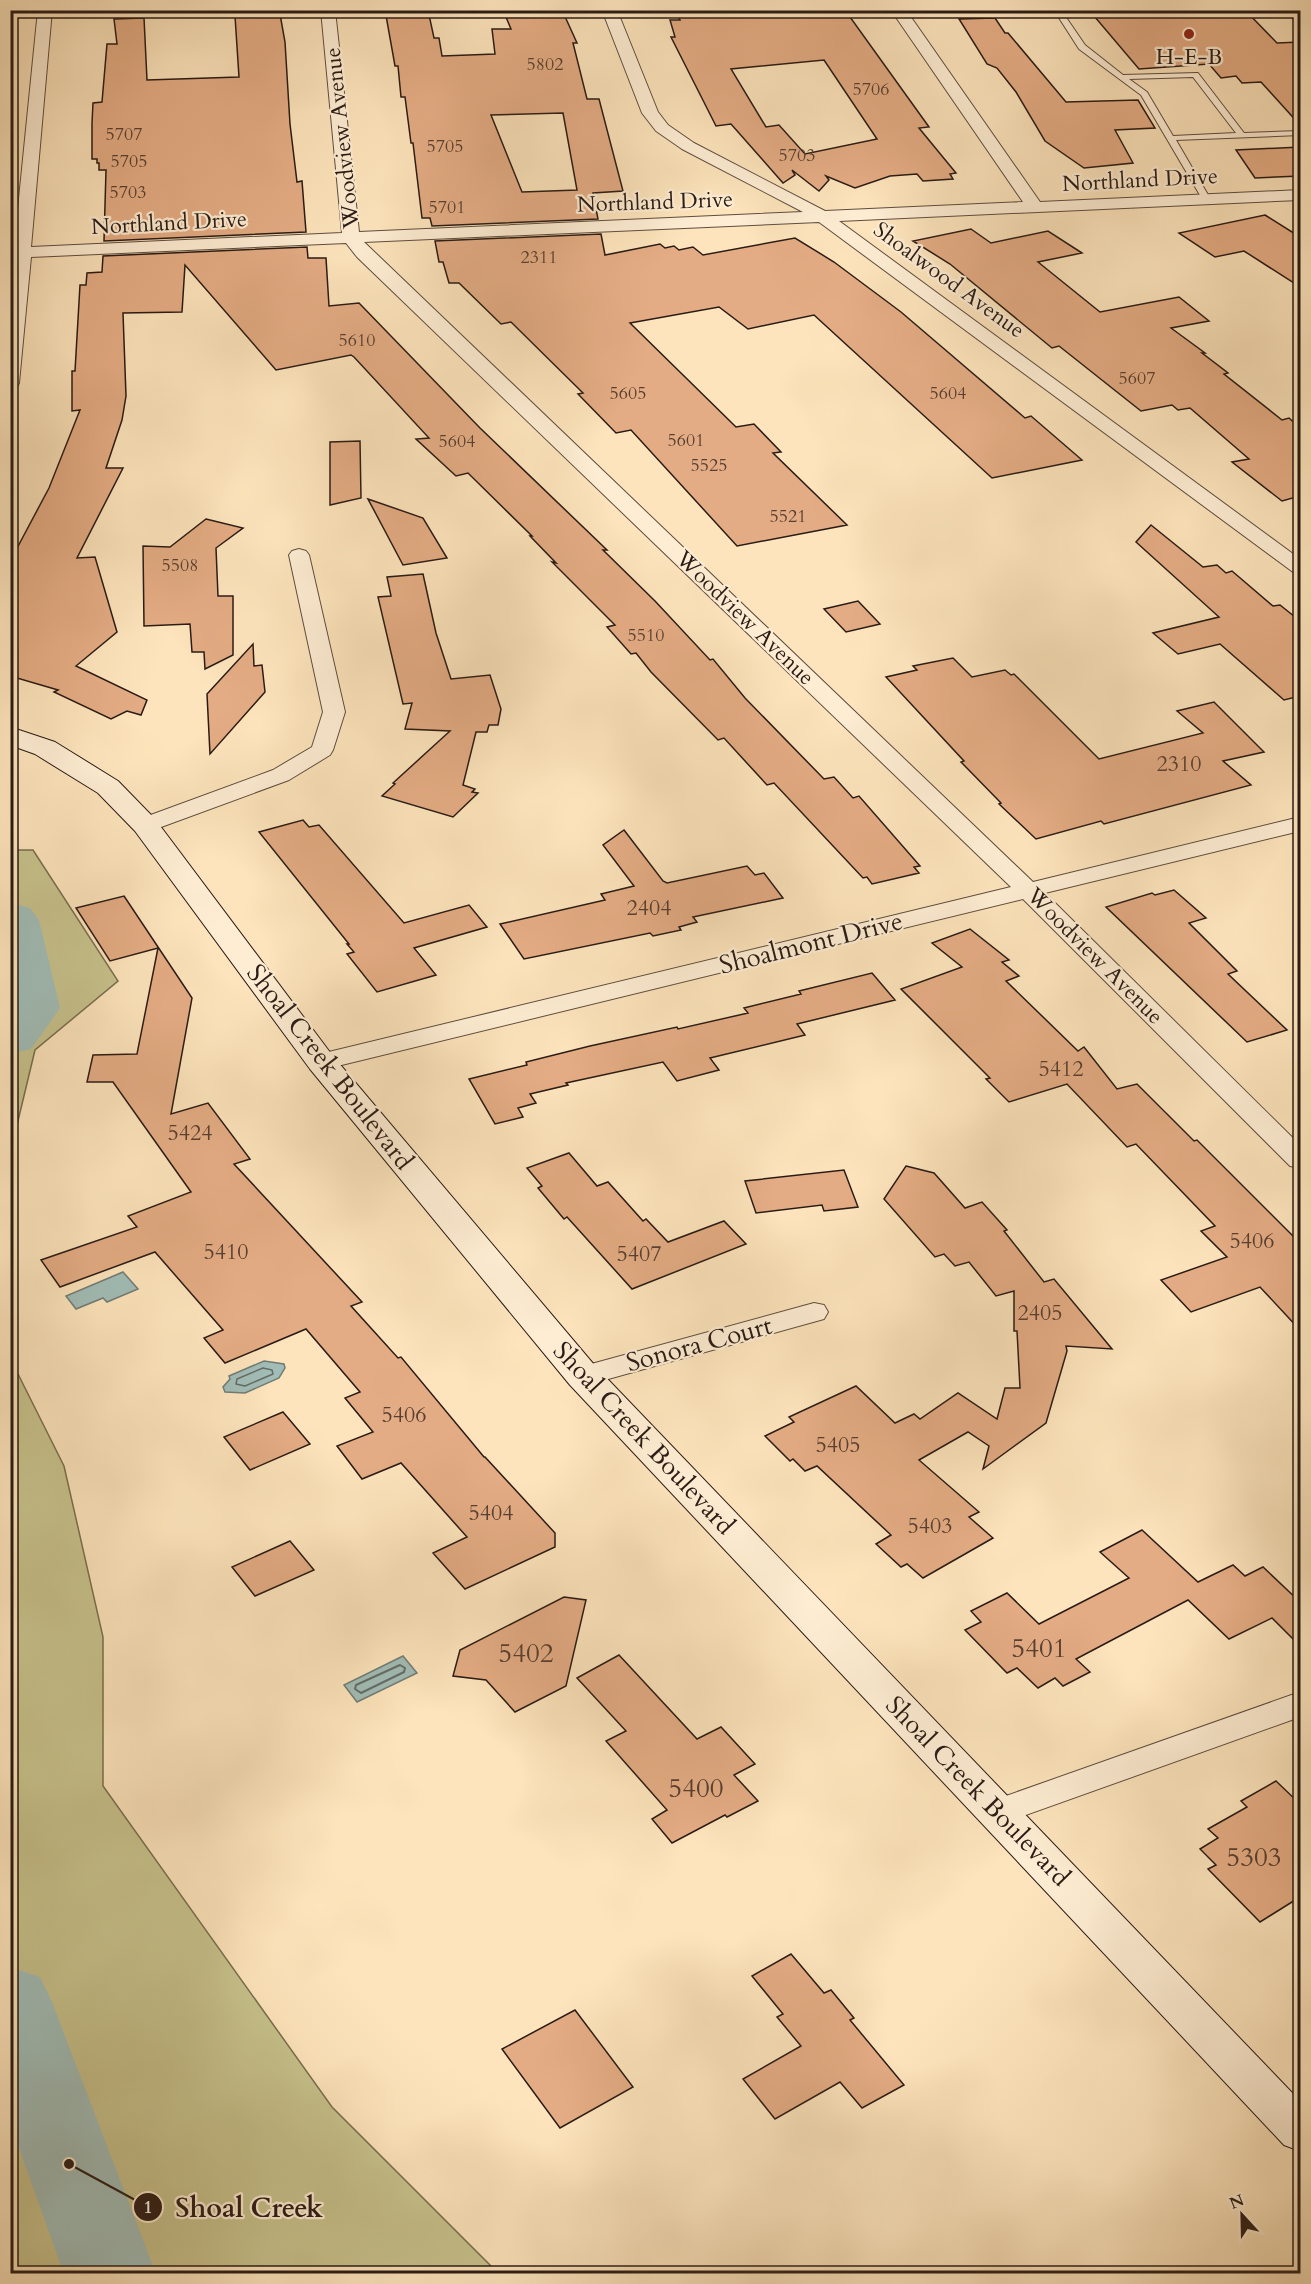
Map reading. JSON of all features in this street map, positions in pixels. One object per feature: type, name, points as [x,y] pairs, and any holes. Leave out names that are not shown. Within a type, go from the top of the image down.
[{"type":"main road","points":[[10,12],[43,10]]},
{"type":"street","points":[[10,383],[17,253],[43,10]]},
{"type":"street","name":"Woodview Avenue","points":[[328,10],[351,238],[372,261],[1029,891],[1300,1160]]},
{"type":"street","name":"Shoalwood Avenue","points":[[609,10],[650,113],[662,128],[688,146],[823,217],[1300,568]]},
{"type":"street","points":[[898,10],[1035,207]]},
{"type":"street","name":"Northland Drive","points":[[17,253],[1300,195]]},
{"type":"street","points":[[1281,196],[1300,207]]},
{"type":"street","points":[[145,825],[281,775],[322,750],[334,712],[299,555]]},
{"type":"street","name":"Shoal Creek Boulevard","points":[[10,735],[45,748],[108,787],[145,825],[321,1062],[583,1376],[1300,2132]]},
{"type":"street","name":"Shoalmont Drive","points":[[321,1062],[1300,824]]},
{"type":"street","name":"Sonora Court","points":[[583,1376],[814,1312]]},
{"type":"street","points":[[998,1812],[1300,1704]]},
{"type":"lane","points":[[1057,10],[1082,47],[1144,94],[1207,200]]},
{"type":"lane","points":[[1289,10],[1300,22]]},
{"type":"lane","points":[[1123,77],[1195,75],[1242,135]]},
{"type":"lane","points":[[1171,138],[1300,133]]},
{"type":"shaded area","points":[[11,850],[33,850],[118,981],[35,1050],[11,1150]]},
{"type":"shaded area","points":[[11,1360],[64,1466],[103,1637],[103,1786],[332,2107],[498,2273],[11,2273]]},
{"type":"water","points":[[123,1272],[138,1289],[107,1302],[103,1298],[76,1309],[66,1296]]},
{"type":"water","points":[[264,1361],[284,1364],[285,1368],[279,1378],[245,1393],[225,1392],[223,1387],[230,1379],[229,1376]]},
{"type":"water","points":[[403,1656],[417,1673],[357,1702],[344,1685]]},
{"type":"building","points":[[385,10],[428,10],[434,38],[439,38],[442,56],[495,54],[492,29],[511,29],[503,10],[562,10],[577,43],[573,43],[587,99],[599,99],[623,191],[593,193],[598,219],[432,226],[430,218],[422,218],[405,97],[401,97],[398,66],[395,66]],"holes":[[[563,113],[577,190],[522,192],[491,115]]]},
{"type":"building","points":[[675,10],[845,10],[929,127],[919,128],[956,173],[950,174],[953,179],[923,181],[917,174],[890,176],[855,188],[826,176],[829,180],[819,191],[792,170],[795,175],[783,183],[731,124],[716,126],[671,37],[675,37],[670,20],[680,20]],"holes":[[[824,60],[877,139],[805,154],[779,125],[766,127],[731,69]]]},
{"type":"building","name":"H-E-B","points":[[1089,10],[1245,10],[1277,43],[1300,42],[1300,125],[1261,82],[1242,83],[1236,76],[1221,78],[1209,64],[1139,69]]},
{"type":"building","points":[[280,14],[285,42],[290,124],[297,182],[302,181],[306,232],[104,241],[106,170],[99,170],[97,159],[92,159],[92,123],[93,103],[102,102],[107,44],[117,44],[114,19],[144,18],[147,80],[239,77],[235,16]]},
{"type":"building","points":[[995,18],[1005,33],[1008,33],[1066,102],[1138,100],[1155,128],[1115,130],[1133,163],[1084,168],[1045,141],[1016,92],[997,68],[987,64],[959,19]]},
{"type":"building","points":[[1300,147],[1300,176],[1255,178],[1236,150]]},
{"type":"building","points":[[1265,215],[1300,237],[1300,287],[1244,251],[1215,257],[1179,233]]},
{"type":"building","points":[[971,229],[991,243],[1048,231],[1082,253],[1038,262],[1100,312],[1179,297],[1209,321],[1171,328],[1205,353],[1202,353],[1228,373],[1224,374],[1282,420],[1289,418],[1300,428],[1300,496],[1282,501],[1232,462],[1249,459],[1190,408],[1178,410],[1172,405],[1141,411],[1059,346],[1052,348],[950,264],[913,241]]},
{"type":"building","points":[[601,234],[605,255],[660,244],[665,248],[674,246],[679,250],[693,247],[703,255],[795,238],[834,262],[901,312],[1025,418],[1031,416],[1082,460],[992,478],[814,315],[748,329],[719,307],[630,323],[736,427],[754,424],[781,452],[773,453],[847,525],[737,546],[631,430],[616,433],[578,394],[583,393],[511,322],[501,324],[459,283],[449,283],[443,262],[439,262],[435,241]]},
{"type":"building","points":[[307,247],[308,258],[326,258],[329,306],[359,303],[480,428],[607,550],[603,550],[710,660],[713,659],[745,698],[824,779],[834,777],[853,798],[859,796],[920,866],[914,867],[919,873],[872,884],[867,877],[863,878],[774,783],[767,785],[724,738],[718,740],[651,672],[636,653],[631,654],[607,627],[615,625],[552,562],[556,563],[530,536],[532,536],[468,473],[456,476],[416,439],[429,438],[354,357],[351,355],[276,370],[185,265],[182,312],[123,313],[126,396],[122,420],[106,468],[123,468],[77,558],[95,557],[117,632],[76,666],[147,700],[141,715],[127,711],[111,719],[54,692],[58,690],[10,676],[10,550],[16,550],[49,488],[80,410],[72,411],[72,371],[75,371],[80,285],[86,285],[87,273],[102,272],[103,256]]},
{"type":"building","points":[[360,441],[361,498],[330,505],[330,442]]},
{"type":"building","points":[[368,499],[423,518],[447,558],[403,565]]},
{"type":"building","points":[[206,519],[243,528],[216,548],[218,596],[233,596],[233,655],[205,669],[204,652],[192,652],[190,624],[144,626],[143,546],[170,547]]},
{"type":"building","points":[[1151,525],[1203,567],[1217,565],[1226,573],[1232,571],[1273,606],[1280,605],[1300,621],[1300,696],[1284,700],[1220,644],[1178,654],[1153,633],[1219,617],[1136,542]]},
{"type":"building","points":[[423,574],[436,633],[451,679],[490,675],[501,709],[498,725],[489,725],[487,732],[476,732],[463,785],[475,789],[472,792],[478,793],[453,817],[382,796],[450,731],[405,729],[412,703],[403,704],[378,597],[391,596],[387,577]]},
{"type":"building","points":[[858,601],[880,624],[846,632],[824,609]]},
{"type":"building","points":[[253,644],[254,666],[262,665],[265,692],[210,754],[207,694]]},
{"type":"building","points":[[953,658],[972,677],[1005,670],[1011,675],[1014,674],[1099,759],[1203,733],[1177,711],[1214,702],[1264,752],[1223,761],[1251,785],[1104,824],[1101,821],[1036,839],[999,804],[1001,803],[961,762],[964,761],[886,677],[917,670],[913,666]]},
{"type":"building","points":[[303,820],[309,827],[319,825],[404,923],[469,905],[487,927],[414,948],[436,975],[377,992],[347,954],[354,952],[347,944],[349,944],[259,832]]},
{"type":"building","points":[[624,830],[663,881],[667,883],[747,866],[755,875],[764,873],[783,898],[693,917],[697,922],[679,927],[681,930],[653,936],[650,933],[524,959],[500,924],[605,900],[601,894],[634,886],[603,845]]},
{"type":"building","points":[[1174,890],[1206,918],[1189,923],[1237,971],[1228,974],[1287,1030],[1247,1042],[1106,907],[1152,893],[1155,895]]},
{"type":"building","points":[[124,896],[192,998],[171,1114],[208,1103],[250,1159],[234,1164],[362,1302],[351,1306],[398,1358],[401,1357],[484,1457],[555,1533],[555,1547],[465,1589],[433,1553],[467,1537],[401,1463],[362,1479],[337,1446],[373,1432],[345,1398],[360,1392],[306,1329],[225,1363],[204,1338],[223,1330],[155,1252],[60,1287],[41,1260],[137,1227],[128,1216],[191,1192],[113,1082],[87,1082],[93,1055],[137,1054],[158,948],[110,961],[76,908]]},
{"type":"building","points":[[970,929],[1009,960],[1002,962],[1019,976],[1006,981],[1078,1051],[1084,1047],[1117,1089],[1137,1084],[1194,1141],[1197,1140],[1300,1243],[1300,1330],[1260,1287],[1191,1312],[1161,1280],[1227,1257],[1201,1231],[1215,1226],[1136,1144],[1127,1147],[1067,1084],[1009,1102],[986,1079],[990,1078],[901,989],[962,967],[932,943]]},
{"type":"building","points":[[872,973],[895,1000],[797,1024],[805,1035],[710,1058],[719,1070],[677,1081],[663,1062],[566,1083],[568,1085],[530,1094],[536,1103],[518,1108],[523,1117],[495,1124],[469,1079],[590,1046],[748,1013],[744,1008],[801,994],[799,991]]},
{"type":"building","points":[[569,1153],[597,1186],[608,1182],[643,1221],[646,1219],[668,1242],[724,1221],[746,1244],[632,1289],[567,1217],[564,1219],[538,1188],[542,1186],[527,1168]]},
{"type":"building","points":[[906,1166],[934,1173],[965,1208],[982,1202],[1007,1230],[1004,1231],[1044,1282],[1054,1279],[1112,1349],[1066,1346],[1067,1351],[1046,1423],[983,1469],[989,1446],[968,1432],[919,1460],[979,1512],[969,1517],[993,1538],[923,1578],[907,1564],[901,1567],[876,1544],[891,1535],[817,1466],[805,1471],[793,1459],[790,1461],[765,1436],[794,1422],[789,1417],[856,1386],[895,1423],[914,1414],[920,1419],[958,1393],[997,1419],[1005,1388],[1020,1388],[1017,1331],[1014,1331],[1014,1291],[996,1296],[969,1262],[955,1266],[944,1254],[935,1257],[884,1199]]},
{"type":"building","points":[[844,1170],[858,1207],[824,1211],[822,1205],[756,1213],[745,1181]]},
{"type":"building","points":[[283,1412],[310,1444],[250,1470],[224,1437]]},
{"type":"building","points":[[1142,1530],[1198,1582],[1233,1565],[1245,1576],[1263,1567],[1300,1602],[1300,1646],[1272,1618],[1229,1639],[1188,1600],[1076,1659],[1090,1672],[1063,1686],[1055,1678],[1038,1688],[1017,1668],[1007,1673],[965,1630],[981,1622],[971,1611],[1007,1593],[1039,1624],[1129,1578],[1100,1552]]},
{"type":"building","points":[[290,1541],[314,1570],[255,1596],[232,1567]]},
{"type":"building","points":[[564,1597],[586,1600],[566,1686],[515,1712],[486,1680],[453,1676],[460,1650]]},
{"type":"building","points":[[619,1655],[697,1739],[721,1727],[755,1764],[734,1775],[758,1801],[727,1817],[725,1815],[672,1843],[652,1819],[667,1810],[606,1741],[626,1731],[577,1678]]},
{"type":"building","points":[[1276,1781],[1300,1804],[1300,1897],[1260,1922],[1208,1869],[1216,1865],[1200,1849],[1218,1838],[1208,1829],[1247,1807],[1241,1801]]},
{"type":"building","points":[[791,1954],[824,1993],[831,1990],[854,2018],[850,2020],[904,2085],[862,2108],[840,2082],[775,2119],[743,2079],[801,2046],[777,2017],[783,2014],[752,1976]]},
{"type":"building","points":[[575,2010],[633,2087],[560,2128],[502,2049]]},
{"type":"waterway","points":[[10,920],[30,1008],[10,1036]]},
{"type":"waterway","points":[[10,2002],[110,2274]]},
{"type":"place","name":"H-E-B","points":[[1189,34]]},
{"type":"place","name":"Shoal Creek","points":[[69,2164]]}]
